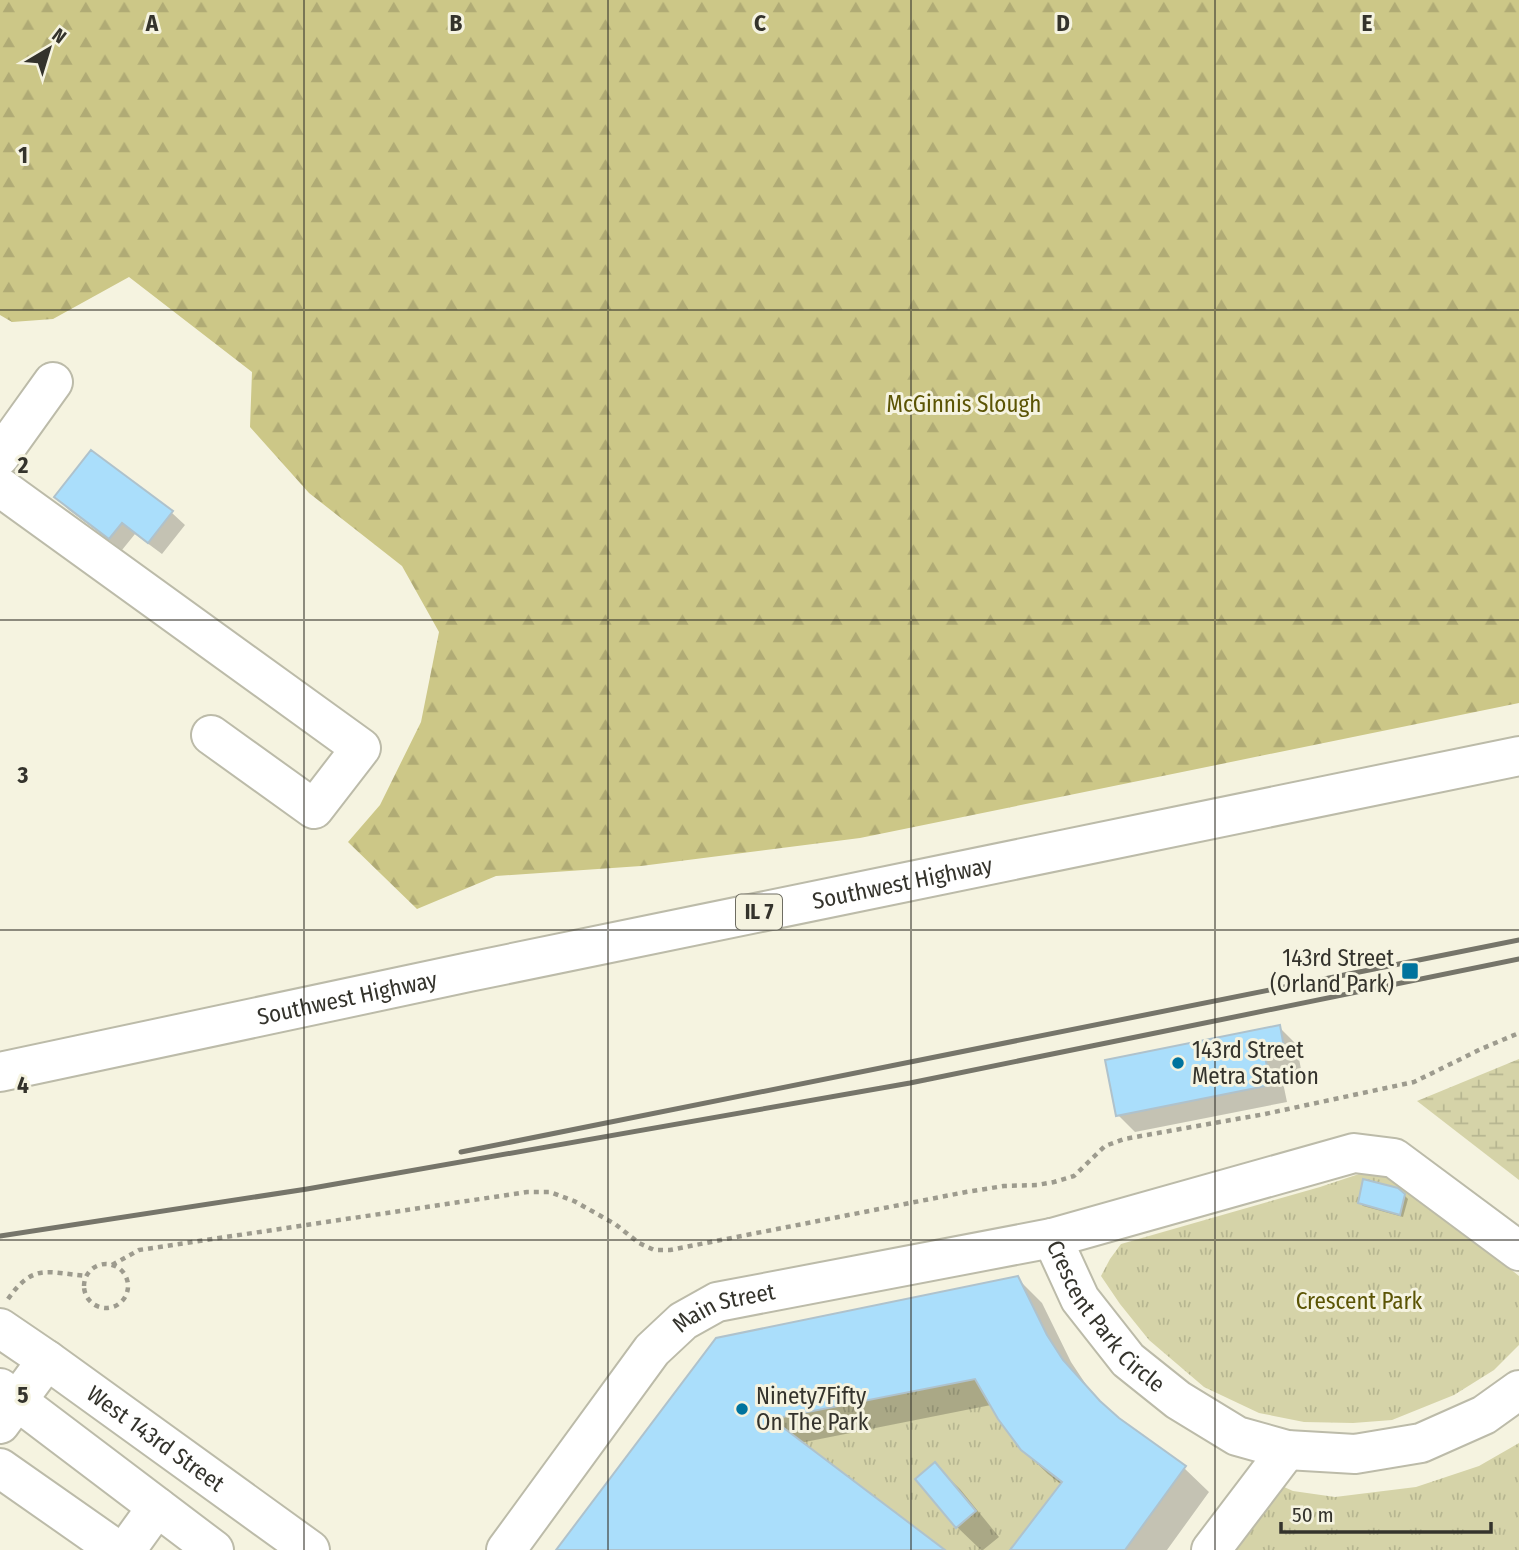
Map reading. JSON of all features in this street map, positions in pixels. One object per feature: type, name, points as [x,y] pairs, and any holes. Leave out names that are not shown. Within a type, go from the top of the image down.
[{"type":"main road","points":[[0,456],[53,382]]},
{"type":"main road","points":[[0,487],[361,748],[314,809],[211,735]]},
{"type":"main road","name":"Southwest Highway","points":[[0,1072],[469,972],[1519,756]]},
{"type":"main road","name":"Crescent Park Circle","points":[[1519,1251],[1394,1158],[1354,1153],[1052,1238],[1080,1299],[1128,1360],[1178,1400],[1237,1436],[1287,1450],[1355,1454],[1420,1443],[1484,1415],[1519,1390]]},
{"type":"main road","name":"Main Street","points":[[506,1550],[652,1350],[683,1321],[717,1302],[1052,1238]]},
{"type":"main road","name":"West 143rd Street","points":[[4,1314],[47,1360],[310,1550]]},
{"type":"main road","points":[[47,1360],[5,1404],[158,1507],[214,1550]]},
{"type":"main road","points":[[1211,1550],[1287,1450]]},
{"type":"main road","points":[[0,1468],[117,1550]]},
{"type":"main road","points":[[126,1550],[158,1507]]},
{"type":"path","points":[[112,1265],[124,1273],[128,1286],[124,1300],[105,1308],[91,1303],[85,1290],[84,1282],[87,1276],[98,1266],[112,1265],[139,1250],[527,1192],[550,1192],[574,1201],[615,1224],[654,1251],[670,1250],[966,1192],[1054,1182],[1074,1176],[1105,1146],[1124,1139],[1265,1114],[1414,1082],[1519,1033]]},
{"type":"path","points":[[4,1314],[24,1280],[32,1274],[43,1272],[87,1276]]},
{"type":"green space","name":"McGinnis Slough","points":[[0,0],[1519,0],[1519,703],[860,838],[641,866],[496,876],[417,909],[348,842],[380,805],[421,722],[439,632],[402,566],[309,493],[250,427],[252,372],[129,277],[53,319],[12,322],[0,315]]},
{"type":"green space","points":[[1519,1059],[1519,1180],[1417,1101]]},
{"type":"green space","name":"Crescent Park","points":[[1387,1173],[1519,1276],[1519,1345],[1494,1370],[1454,1395],[1392,1420],[1353,1423],[1304,1422],[1259,1413],[1204,1387],[1149,1340],[1101,1276],[1121,1244],[1359,1174]]},
{"type":"green space","points":[[975,1379],[998,1419],[1021,1450],[1062,1482],[1010,1550],[945,1550],[772,1419]]},
{"type":"green space","points":[[1519,1443],[1519,1550],[1224,1550],[1275,1483],[1293,1491],[1335,1497],[1416,1487],[1479,1466]]},
{"type":"building","points":[[91,450],[173,511],[148,543],[122,523],[109,539],[54,497]]},
{"type":"building","name":"143rd Street Metra Station","points":[[1280,1025],[1285,1053],[1265,1057],[1271,1085],[1116,1116],[1105,1060]]},
{"type":"building","points":[[1363,1179],[1398,1188],[1405,1194],[1400,1215],[1358,1203]]},
{"type":"building","name":"Ninety7Fifty On The Park","points":[[1018,1276],[1047,1335],[1063,1360],[1119,1418],[1186,1466],[1125,1550],[1010,1550],[1062,1482],[1021,1450],[998,1419],[975,1379],[772,1419],[945,1550],[556,1550],[716,1338]]},
{"type":"building","name":"Ninety7Fifty On The Park","points":[[935,1462],[976,1511],[956,1528],[915,1479]]},
{"type":"railway","points":[[461,1152],[1519,940]]},
{"type":"railway","points":[[0,1236],[307,1189],[910,1083],[1519,959]]},
{"type":"place","name":"143rd Street (Orland Park)","points":[[1410,971]]},
{"type":"place","name":"143rd Street Metra Station","points":[[1178,1063]]},
{"type":"place","name":"Ninety7Fifty On The Park","points":[[742,1409]]}]
